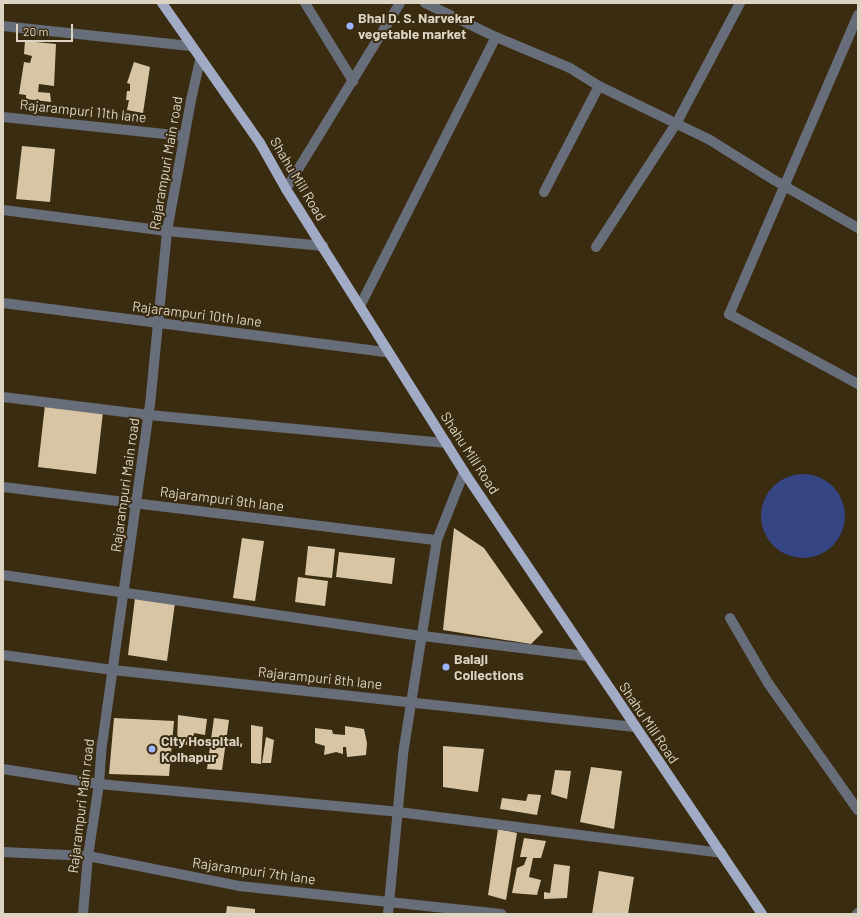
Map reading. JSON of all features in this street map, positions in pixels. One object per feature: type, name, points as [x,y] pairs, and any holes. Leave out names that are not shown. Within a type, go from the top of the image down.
[{"type":"main road","name":"Shahu Mill Road","points":[[162,3],[190,46],[260,143],[286,190],[323,246],[387,352],[464,472],[762,914]]},
{"type":"street","points":[[306,3],[353,81]]},
{"type":"street","points":[[286,190],[400,3]]},
{"type":"street","points":[[425,3],[496,37],[570,68],[599,86],[710,140],[784,186],[858,228]]},
{"type":"street","points":[[596,247],[676,124],[740,3]]},
{"type":"street","points":[[858,15],[729,314],[858,384]]},
{"type":"street","points":[[3,26],[190,46]]},
{"type":"street","points":[[360,306],[496,37]]},
{"type":"street","name":"Rajarampuri Main road","points":[[83,914],[88,856],[149,415],[167,231],[184,136],[200,60]]},
{"type":"street","points":[[544,192],[599,86]]},
{"type":"street","name":"Rajarampuri 11th lane","points":[[3,117],[184,136]]},
{"type":"street","points":[[3,210],[167,231],[323,246]]},
{"type":"street","name":"Rajarampuri 10th lane","points":[[3,303],[387,352]]},
{"type":"street","points":[[3,397],[149,415],[446,442]]},
{"type":"street","points":[[388,914],[403,754],[423,636],[437,540],[464,472]]},
{"type":"street","name":"Rajarampuri 9th lane","points":[[3,487],[137,502],[437,540]]},
{"type":"street","points":[[3,575],[423,636],[587,656]]},
{"type":"street","points":[[730,618],[768,683],[858,810]]},
{"type":"street","name":"Rajarampuri 8th lane","points":[[3,655],[113,670],[635,727]]},
{"type":"street","points":[[3,769],[99,784],[398,812],[721,853]]},
{"type":"street","name":"Rajarampuri 7th lane","points":[[3,852],[88,856],[238,886],[502,914]]},
{"type":"water","points":[[803,474],[819,477],[833,486],[842,500],[845,516],[842,532],[833,546],[819,555],[803,558],[787,555],[773,546],[764,532],[761,516],[764,500],[773,486],[787,477]]},
{"type":"building","points":[[25,41],[56,44],[54,86],[39,84],[38,92],[50,93],[51,102],[26,99],[26,95],[19,94],[24,62],[30,63],[32,56],[24,54]]},
{"type":"building","points":[[134,62],[150,67],[143,113],[127,110],[129,100],[126,100],[127,91],[130,91],[130,84],[127,83]]},
{"type":"building","points":[[22,146],[55,149],[50,202],[16,199]]},
{"type":"building","points":[[45,405],[103,412],[96,474],[38,467]]},
{"type":"building","points":[[454,528],[484,548],[543,632],[531,644],[443,630]]},
{"type":"building","points":[[242,538],[264,541],[255,601],[233,598]]},
{"type":"building","points":[[308,546],[335,549],[332,578],[305,575]]},
{"type":"building","points":[[339,552],[395,558],[392,584],[336,577]]},
{"type":"building","points":[[298,577],[328,581],[325,606],[295,602]]},
{"type":"building","points":[[135,598],[175,603],[167,661],[128,655]]},
{"type":"building","points":[[178,715],[207,719],[205,735],[194,733],[193,746],[177,743]]},
{"type":"building","points":[[114,718],[174,721],[169,776],[109,774]]},
{"type":"building","points":[[214,718],[229,720],[222,770],[207,769]]},
{"type":"building","points":[[251,725],[263,727],[261,764],[251,763]]},
{"type":"building","points":[[345,726],[364,729],[367,743],[366,755],[347,757],[346,747],[343,747],[343,754],[336,752],[324,755],[325,746],[315,743],[315,728],[332,730],[333,734],[345,735]]},
{"type":"building","points":[[266,737],[274,740],[271,763],[262,763]]},
{"type":"building","points":[[443,746],[484,749],[478,792],[443,787]]},
{"type":"building","points":[[591,767],[622,771],[614,829],[580,822]]},
{"type":"building","points":[[555,770],[571,771],[567,799],[551,794]]},
{"type":"building","points":[[528,794],[541,795],[537,815],[500,809],[502,798],[526,801]]},
{"type":"building","points":[[498,829],[517,833],[506,900],[488,895]]},
{"type":"building","points":[[524,838],[546,841],[541,858],[533,858],[529,877],[541,880],[537,895],[512,893],[517,868],[524,865],[527,857],[520,857]]},
{"type":"building","points":[[554,864],[570,866],[567,898],[544,899],[544,892],[550,893]]},
{"type":"building","points":[[599,871],[634,877],[628,914],[592,914]]},
{"type":"building","points":[[227,906],[255,909],[255,914],[226,914]]},
{"type":"place","name":"Bhai D. S. Narvekar vegetable market","points":[[350,26]]},
{"type":"place","name":"Balaji Collections","points":[[446,667]]},
{"type":"place","name":"City Hospital, Kolhapur","points":[[152,749]]}]
